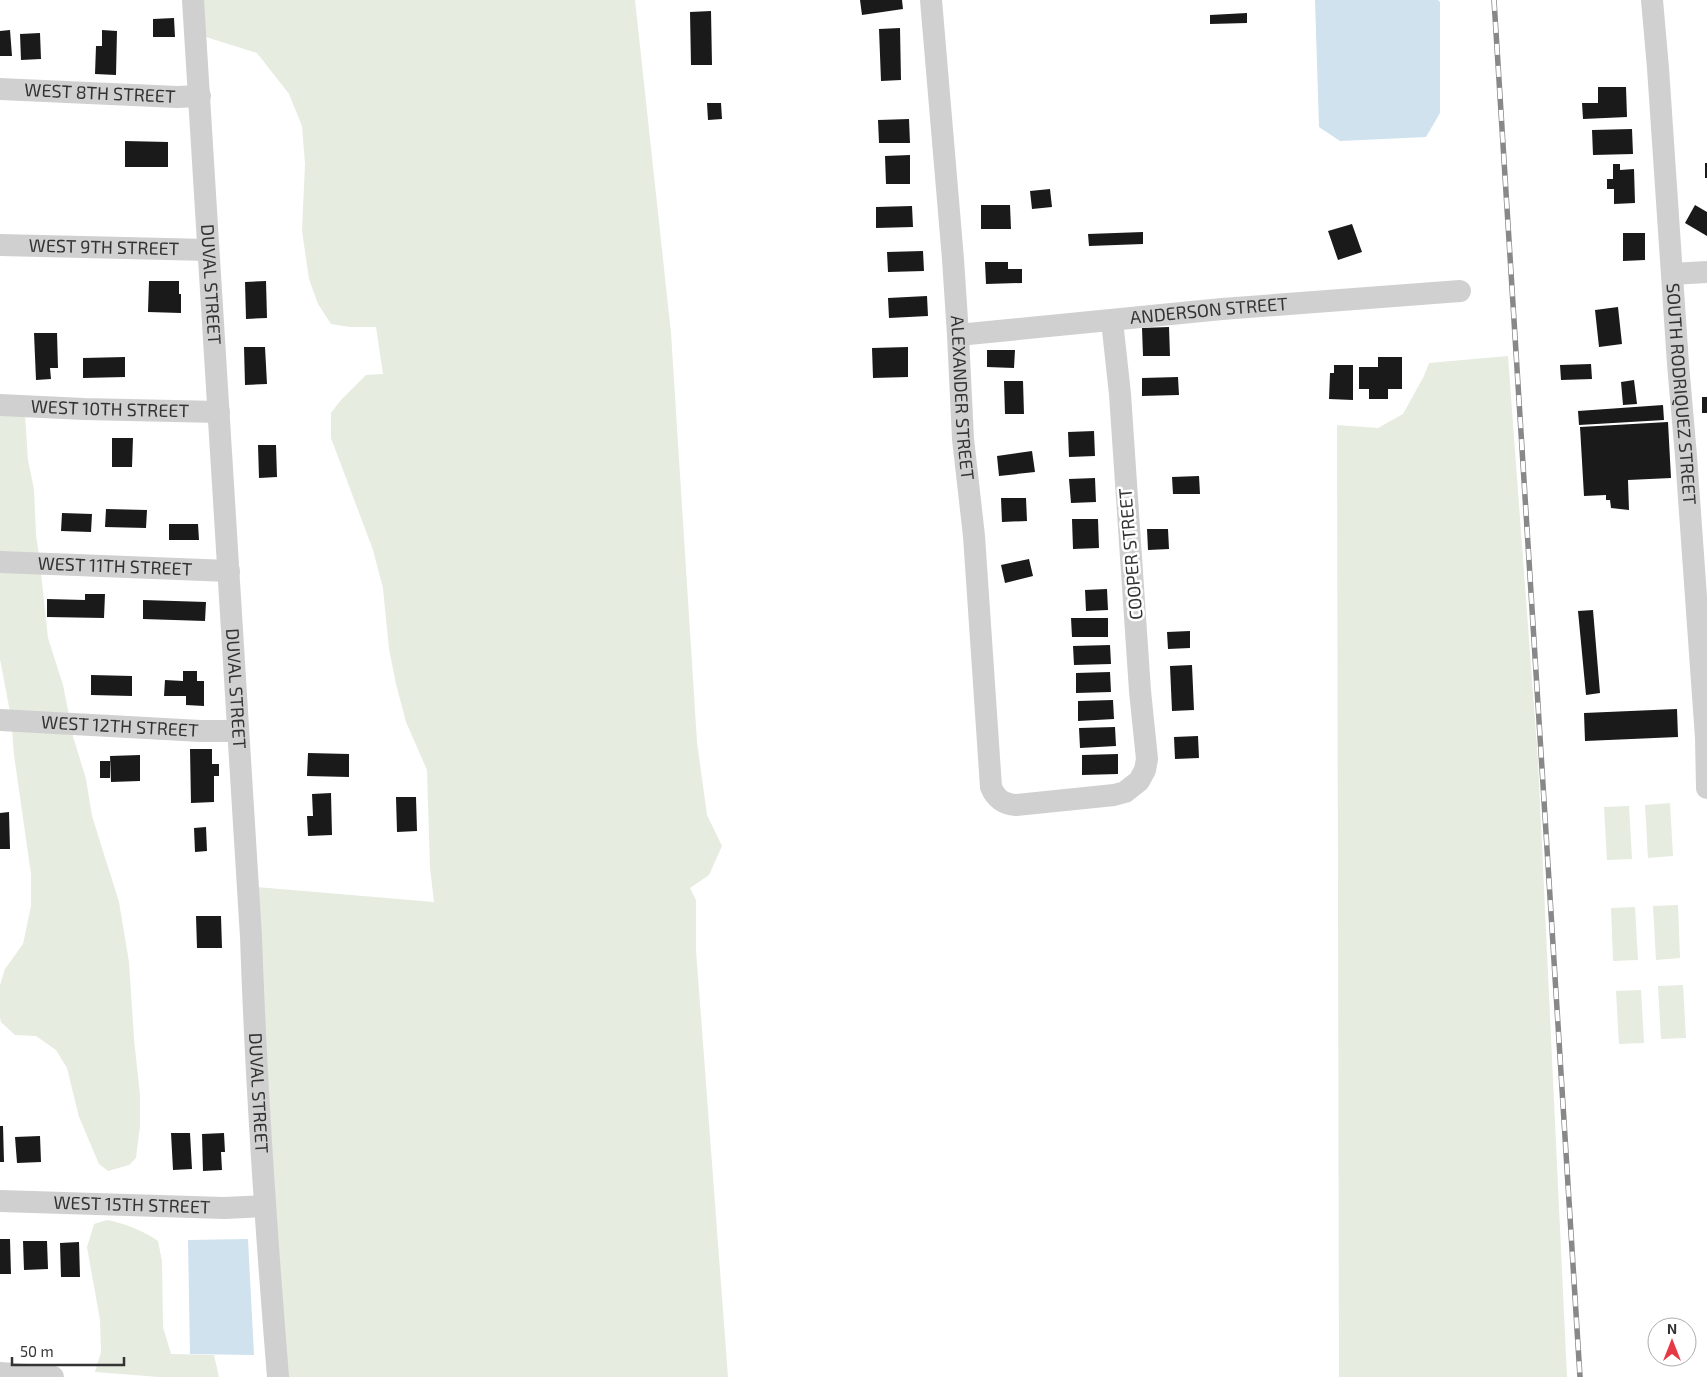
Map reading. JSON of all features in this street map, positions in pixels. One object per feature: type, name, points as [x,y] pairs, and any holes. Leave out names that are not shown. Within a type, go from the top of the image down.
[{"type":"street","name":"DUVAL STREET","points":[[193,0],[229,571],[265,1206],[278,1377]]},
{"type":"street","name":"ALEXANDER STREET","points":[[931,0],[958,335],[963,439],[974,536],[990,777],[994,794]]},
{"type":"street","name":"SOUTH RODRIQUEZ STREET","points":[[1652,0],[1672,274],[1698,506],[1707,788]]},
{"type":"street","name":"WEST 8TH STREET","points":[[0,89],[177,97],[200,96]]},
{"type":"street","name":"WEST 9TH STREET","points":[[0,245],[208,250]]},
{"type":"street","points":[[1672,274],[1707,272]]},
{"type":"street","name":"ANDERSON STREET","points":[[958,335],[1222,309],[1460,292]]},
{"type":"street","name":"COOPER STREET","points":[[994,794],[1002,802],[1016,805],[1114,795],[1125,792],[1135,785],[1145,770],[1148,759],[1140,691],[1120,394],[1112,320]]},
{"type":"street","name":"WEST 10TH STREET","points":[[0,404],[84,409],[219,412]]},
{"type":"street","name":"WEST 11TH STREET","points":[[0,562],[229,571]]},
{"type":"street","name":"WEST 12TH STREET","points":[[0,720],[201,731],[238,731]]},
{"type":"street","name":"WEST 15TH STREET","points":[[0,1201],[224,1208],[265,1206]]},
{"type":"street","points":[[0,1372],[53,1377]]},
{"type":"shaded area","points":[[201,0],[635,0],[671,333],[697,742],[707,815],[722,846],[709,875],[690,888],[696,900],[696,950],[728,1377],[286,1377],[256,887],[434,902],[430,868],[427,770],[406,722],[396,684],[389,649],[383,588],[373,550],[331,438],[331,413],[341,400],[366,375],[383,374],[376,327],[350,327],[331,324],[318,304],[309,279],[302,231],[305,164],[302,126],[289,94],[257,53],[203,36]]},
{"type":"shaded area","points":[[1508,356],[1538,761],[1567,1377],[1339,1377],[1337,425],[1378,428],[1403,414],[1429,363]]},
{"type":"shaded area","points":[[0,413],[25,415],[28,460],[34,489],[39,555],[0,554]]},
{"type":"shaded area","points":[[0,571],[41,573],[48,638],[63,685],[69,715],[10,712],[0,659]]},
{"type":"shaded area","points":[[12,730],[72,733],[86,779],[92,816],[119,902],[129,962],[140,1095],[140,1126],[136,1158],[129,1165],[108,1171],[99,1164],[79,1117],[67,1068],[56,1050],[36,1036],[15,1035],[1,1022],[0,1018],[0,985],[5,969],[23,944],[31,906],[31,874]]},
{"type":"shaded area","points":[[1670,803],[1673,856],[1648,858],[1645,805]]},
{"type":"shaded area","points":[[1629,806],[1632,859],[1607,860],[1604,807]]},
{"type":"shaded area","points":[[1678,905],[1680,958],[1656,960],[1653,906]]},
{"type":"shaded area","points":[[1635,907],[1638,960],[1613,961],[1611,908]]},
{"type":"shaded area","points":[[1683,985],[1686,1038],[1661,1039],[1658,986]]},
{"type":"shaded area","points":[[1641,990],[1644,1043],[1619,1044],[1616,991]]},
{"type":"shaded area","points":[[107,1220],[134,1228],[158,1241],[162,1261],[163,1327],[171,1354],[214,1355],[219,1377],[159,1377],[95,1372],[101,1352],[100,1320],[87,1247],[94,1224]]},
{"type":"water","points":[[1315,0],[1438,0],[1440,2],[1440,113],[1426,137],[1340,141],[1319,127]]},
{"type":"water","points":[[248,1239],[254,1355],[190,1354],[188,1240]]},
{"type":"building","points":[[860,0],[902,0],[903,9],[862,15]]},
{"type":"building","points":[[711,11],[712,65],[691,65],[690,12]]},
{"type":"building","points":[[1247,13],[1247,23],[1210,24],[1210,15]]},
{"type":"building","points":[[174,18],[175,37],[153,37],[153,19]]},
{"type":"building","points":[[900,28],[901,80],[881,81],[879,29]]},
{"type":"building","points":[[10,30],[12,56],[0,56],[0,31]]},
{"type":"building","points":[[102,30],[117,31],[116,75],[95,74],[96,46],[102,46]]},
{"type":"building","points":[[40,33],[41,59],[21,60],[20,34]]},
{"type":"building","points":[[1598,87],[1626,87],[1627,117],[1583,119],[1582,103],[1598,103]]},
{"type":"building","points":[[707,103],[721,103],[722,119],[708,120]]},
{"type":"building","points":[[909,119],[910,143],[879,143],[878,120]]},
{"type":"building","points":[[1632,129],[1633,154],[1593,155],[1592,130]]},
{"type":"building","points":[[125,141],[168,142],[168,167],[125,167]]},
{"type":"building","points":[[910,155],[910,184],[886,184],[885,156]]},
{"type":"building","points":[[1705,163],[1707,163],[1707,178],[1705,178]]},
{"type":"building","points":[[1613,164],[1620,164],[1620,170],[1634,169],[1635,203],[1614,204],[1614,189],[1607,189],[1607,179],[1613,179]]},
{"type":"building","points":[[1050,189],[1052,207],[1032,209],[1030,191]]},
{"type":"building","points":[[981,205],[1010,205],[1011,229],[981,229]]},
{"type":"building","points":[[1695,205],[1707,212],[1707,236],[1685,223]]},
{"type":"building","points":[[912,206],[913,227],[876,228],[876,207]]},
{"type":"building","points":[[1352,224],[1362,252],[1338,260],[1328,231]]},
{"type":"building","points":[[1143,232],[1143,244],[1089,246],[1088,234]]},
{"type":"building","points":[[1623,233],[1645,233],[1645,260],[1623,261]]},
{"type":"building","points":[[923,251],[924,271],[888,272],[887,252]]},
{"type":"building","points":[[985,262],[1008,262],[1008,269],[1022,269],[1022,283],[986,284]]},
{"type":"building","points":[[149,281],[179,281],[181,313],[148,312]]},
{"type":"building","points":[[266,281],[267,318],[246,319],[245,282]]},
{"type":"building","points":[[927,296],[928,316],[889,318],[888,298]]},
{"type":"building","points":[[1618,307],[1622,344],[1599,347],[1595,310]]},
{"type":"building","points":[[1169,327],[1170,356],[1143,356],[1142,328]]},
{"type":"building","points":[[34,333],[57,333],[58,368],[50,368],[51,379],[36,380]]},
{"type":"building","points":[[244,347],[265,347],[267,384],[245,385]]},
{"type":"building","points":[[908,347],[908,377],[873,378],[872,348]]},
{"type":"building","points":[[987,350],[1015,350],[1014,368],[987,367]]},
{"type":"building","points":[[125,357],[125,377],[83,378],[83,358]]},
{"type":"building","points":[[1378,357],[1402,357],[1402,389],[1388,389],[1388,399],[1369,399],[1369,389],[1359,389],[1359,367],[1378,367]]},
{"type":"building","points":[[1591,364],[1592,379],[1561,380],[1560,365]]},
{"type":"building","points":[[1334,365],[1353,365],[1353,400],[1329,399],[1330,373],[1334,373]]},
{"type":"building","points":[[1178,377],[1179,395],[1142,396],[1142,378]]},
{"type":"building","points":[[1634,380],[1637,404],[1623,405],[1621,382]]},
{"type":"building","points":[[1004,381],[1023,381],[1024,414],[1005,414]]},
{"type":"building","points":[[1702,397],[1707,397],[1707,413],[1702,413]]},
{"type":"building","points":[[1663,405],[1664,420],[1579,425],[1578,411]]},
{"type":"building","points":[[1668,422],[1671,478],[1628,480],[1629,510],[1611,508],[1610,500],[1606,500],[1606,495],[1584,496],[1580,427]]},
{"type":"building","points":[[1094,431],[1095,456],[1069,457],[1068,432]]},
{"type":"building","points":[[112,438],[133,438],[132,467],[112,467]]},
{"type":"building","points":[[258,445],[276,445],[277,477],[259,478]]},
{"type":"building","points":[[1032,451],[1035,472],[999,476],[997,456]]},
{"type":"building","points":[[1199,476],[1200,494],[1173,494],[1172,477]]},
{"type":"building","points":[[1095,478],[1096,502],[1071,503],[1069,479]]},
{"type":"building","points":[[1001,498],[1026,498],[1027,521],[1002,522]]},
{"type":"building","points":[[106,509],[147,510],[146,528],[105,527]]},
{"type":"building","points":[[62,513],[92,514],[91,532],[61,531]]},
{"type":"building","points":[[1072,519],[1098,519],[1099,548],[1073,549]]},
{"type":"building","points":[[169,524],[198,524],[199,540],[169,540]]},
{"type":"building","points":[[1147,529],[1168,529],[1169,549],[1148,550]]},
{"type":"building","points":[[1029,559],[1033,576],[1005,583],[1001,565]]},
{"type":"building","points":[[1107,589],[1108,610],[1086,611],[1085,590]]},
{"type":"building","points":[[85,594],[105,594],[104,618],[47,617],[47,599],[85,600]]},
{"type":"building","points":[[143,600],[206,602],[205,621],[143,619]]},
{"type":"building","points":[[1593,610],[1600,693],[1586,695],[1578,611]]},
{"type":"building","points":[[1071,618],[1108,618],[1108,637],[1072,637]]},
{"type":"building","points":[[1190,631],[1190,648],[1168,649],[1167,632]]},
{"type":"building","points":[[1110,645],[1111,664],[1074,665],[1073,646]]},
{"type":"building","points":[[1192,665],[1194,710],[1172,711],[1170,666]]},
{"type":"building","points":[[183,671],[197,671],[197,681],[204,681],[204,706],[186,705],[186,696],[164,696],[165,680],[183,681]]},
{"type":"building","points":[[1110,672],[1111,692],[1076,693],[1076,673]]},
{"type":"building","points":[[91,675],[132,676],[132,696],[91,695]]},
{"type":"building","points":[[1113,700],[1114,719],[1078,721],[1078,701]]},
{"type":"building","points":[[1677,709],[1678,737],[1585,741],[1584,713]]},
{"type":"building","points":[[1115,727],[1116,746],[1080,748],[1079,728]]},
{"type":"building","points":[[1198,736],[1199,758],[1175,759],[1174,737]]},
{"type":"building","points":[[190,749],[212,749],[212,764],[219,764],[219,776],[214,776],[214,802],[191,803]]},
{"type":"building","points":[[308,753],[349,754],[349,777],[307,776]]},
{"type":"building","points":[[1118,754],[1118,774],[1082,775],[1082,755]]},
{"type":"building","points":[[140,755],[140,781],[111,782],[110,756]]},
{"type":"building","points":[[100,761],[110,761],[110,778],[100,778]]},
{"type":"building","points":[[331,793],[332,835],[308,836],[307,816],[313,816],[312,794]]},
{"type":"building","points":[[396,797],[416,797],[417,831],[397,832]]},
{"type":"building","points":[[9,812],[10,849],[0,849],[0,813]]},
{"type":"building","points":[[206,827],[207,851],[195,852],[194,828]]},
{"type":"building","points":[[196,916],[221,916],[222,948],[197,948]]},
{"type":"building","points":[[0,1126],[3,1126],[4,1162],[0,1162]]},
{"type":"building","points":[[171,1133],[190,1133],[192,1169],[173,1170]]},
{"type":"building","points":[[224,1133],[225,1152],[221,1152],[222,1170],[203,1171],[202,1134]]},
{"type":"building","points":[[40,1136],[41,1162],[17,1163],[15,1137]]},
{"type":"building","points":[[0,1239],[10,1239],[11,1274],[0,1274]]},
{"type":"building","points":[[23,1241],[47,1241],[48,1269],[24,1270]]},
{"type":"building","points":[[79,1242],[80,1277],[61,1277],[60,1243]]},
{"type":"railway","points":[[1494,0],[1580,1377]]}]
